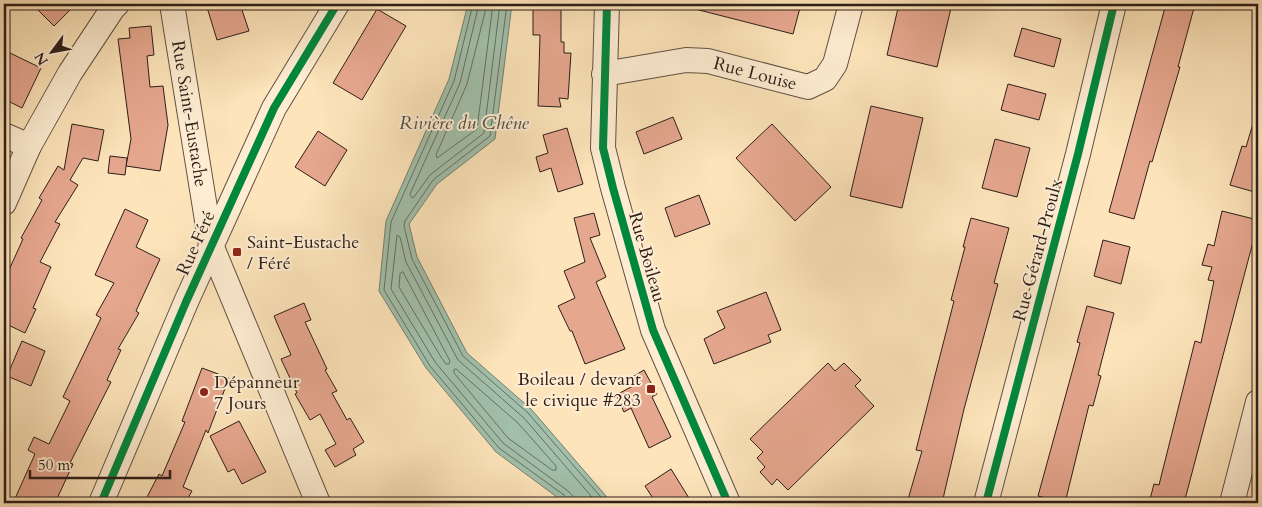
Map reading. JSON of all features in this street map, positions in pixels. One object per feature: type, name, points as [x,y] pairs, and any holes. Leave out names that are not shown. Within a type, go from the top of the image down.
[{"type":"street","points":[[4,203],[29,146],[70,73],[112,8],[118,4]]},
{"type":"street","name":"Rue Saint-Eustache","points":[[172,4],[211,244],[318,503]]},
{"type":"street","name":"Rue Féré","points":[[100,503],[211,244],[274,108],[337,4]]},
{"type":"street","name":"Rue Boileau","points":[[607,4],[603,148],[652,330],[728,503]]},
{"type":"street","name":"Rue Louise","points":[[604,74],[686,60],[708,61],[808,87],[825,79],[835,64],[851,4]]},
{"type":"street","name":"Rue Gérard-Proulx","points":[[986,503],[1078,154],[1114,4]]},
{"type":"street","points":[[4,135],[29,146]]},
{"type":"street","points":[[1232,503],[1258,402]]},
{"type":"water","name":"Rivière du Chêne","points":[[468,4],[512,4],[495,139],[437,184],[409,224],[417,257],[467,353],[531,409],[612,503],[565,503],[496,452],[426,368],[379,291],[386,221],[449,79]]},
{"type":"building","points":[[32,4],[76,4],[54,26]]},
{"type":"building","points":[[206,4],[240,4],[249,31],[217,40]]},
{"type":"building","points":[[533,4],[561,4],[561,42],[564,42],[564,53],[571,53],[568,99],[559,98],[561,107],[538,106],[540,35],[533,35]]},
{"type":"building","points":[[696,4],[801,4],[793,34],[695,9]]},
{"type":"building","points":[[899,4],[952,4],[937,67],[887,55]]},
{"type":"building","points":[[1166,4],[1195,4],[1178,67],[1180,67],[1134,219],[1109,212]]},
{"type":"building","points":[[377,9],[406,26],[362,100],[333,83]]},
{"type":"building","points":[[151,26],[154,55],[147,56],[150,87],[163,86],[168,125],[160,171],[126,166],[131,139],[118,39],[130,38],[129,28]]},
{"type":"building","points":[[1022,28],[1061,39],[1054,67],[1014,56]]},
{"type":"building","points":[[8,52],[41,68],[22,108],[4,99],[4,62]]},
{"type":"building","points":[[1008,84],[1046,94],[1039,120],[1001,110]]},
{"type":"building","points":[[871,106],[923,118],[902,208],[850,196]]},
{"type":"building","points":[[673,117],[682,139],[644,154],[636,132]]},
{"type":"building","points":[[1254,120],[1258,121],[1258,193],[1230,185],[1242,146],[1246,147]]},
{"type":"building","points":[[72,124],[104,130],[98,161],[83,158],[70,180],[78,185],[55,222],[60,224],[40,262],[51,267],[33,308],[36,309],[25,333],[4,323],[4,281],[23,239],[21,238],[42,200],[39,198],[58,166],[64,170]]},
{"type":"building","points":[[772,124],[831,187],[795,221],[736,158]]},
{"type":"building","points":[[567,128],[583,184],[558,192],[551,168],[540,172],[536,157],[548,153],[543,135]]},
{"type":"building","points":[[318,131],[347,150],[325,186],[295,167]]},
{"type":"building","points":[[995,139],[1030,148],[1017,197],[982,188]]},
{"type":"building","points":[[110,156],[127,158],[125,175],[108,173]]},
{"type":"building","points":[[699,195],[710,224],[675,237],[665,208]]},
{"type":"building","points":[[125,209],[148,220],[136,247],[160,259],[136,311],[139,313],[118,349],[121,350],[107,380],[111,382],[70,463],[73,464],[55,503],[13,503],[35,454],[28,450],[34,437],[49,444],[70,401],[63,397],[101,318],[96,315],[114,283],[95,275]]},
{"type":"building","points":[[1222,211],[1258,220],[1253,242],[1184,503],[1149,503],[1154,484],[1159,485],[1195,341],[1201,343],[1214,281],[1208,280],[1212,267],[1202,265],[1208,244],[1214,246]]},
{"type":"building","points":[[594,213],[600,235],[590,238],[606,277],[596,282],[625,349],[585,364],[572,331],[570,331],[558,306],[575,298],[564,271],[585,262],[574,218]]},
{"type":"building","points":[[971,218],[1009,228],[994,283],[998,284],[964,409],[942,503],[907,503],[922,451],[916,450],[954,301],[951,300]]},
{"type":"building","points":[[1103,240],[1130,247],[1121,284],[1094,276]]},
{"type":"building","points":[[766,292],[781,330],[768,335],[771,342],[714,364],[704,339],[725,328],[717,311]]},
{"type":"building","points":[[304,303],[311,320],[305,322],[327,369],[325,370],[337,391],[332,393],[347,420],[350,418],[364,442],[353,449],[356,455],[335,467],[325,450],[336,444],[320,414],[310,420],[295,394],[297,393],[281,359],[291,355],[274,316]]},
{"type":"building","points":[[1087,306],[1114,313],[1098,375],[1101,376],[1093,406],[1089,405],[1065,503],[1038,496],[1080,343],[1077,342]]},
{"type":"building","points":[[22,341],[45,351],[31,386],[7,376]]},
{"type":"building","points":[[828,363],[835,371],[844,363],[861,380],[855,386],[874,406],[788,490],[777,479],[772,485],[760,472],[765,467],[757,458],[763,452],[750,439]]},
{"type":"building","points":[[202,368],[229,378],[208,433],[206,430],[183,487],[192,491],[185,503],[154,503],[146,499],[159,474],[162,476],[185,422],[182,421]]},
{"type":"building","points":[[644,370],[657,394],[652,397],[671,437],[649,448],[631,408],[624,412],[616,395],[633,386],[629,379]]},
{"type":"building","points":[[239,421],[266,472],[242,484],[234,469],[228,472],[210,436]]},
{"type":"building","points":[[671,469],[692,503],[656,503],[645,486]]},
{"type":"cycle path","points":[[101,503],[186,302],[274,108],[337,4]]},
{"type":"cycle path","points":[[607,4],[603,148],[653,330],[728,503]]},
{"type":"cycle path","points":[[986,503],[1078,154],[1114,4]]},
{"type":"place","name":"Saint-Eustache / Féré","points":[[237,252]]},
{"type":"place","name":"Boileau / devant le civique #283","points":[[651,389]]},
{"type":"place","name":"Dépanneur 7 Jours","points":[[204,392]]}]
